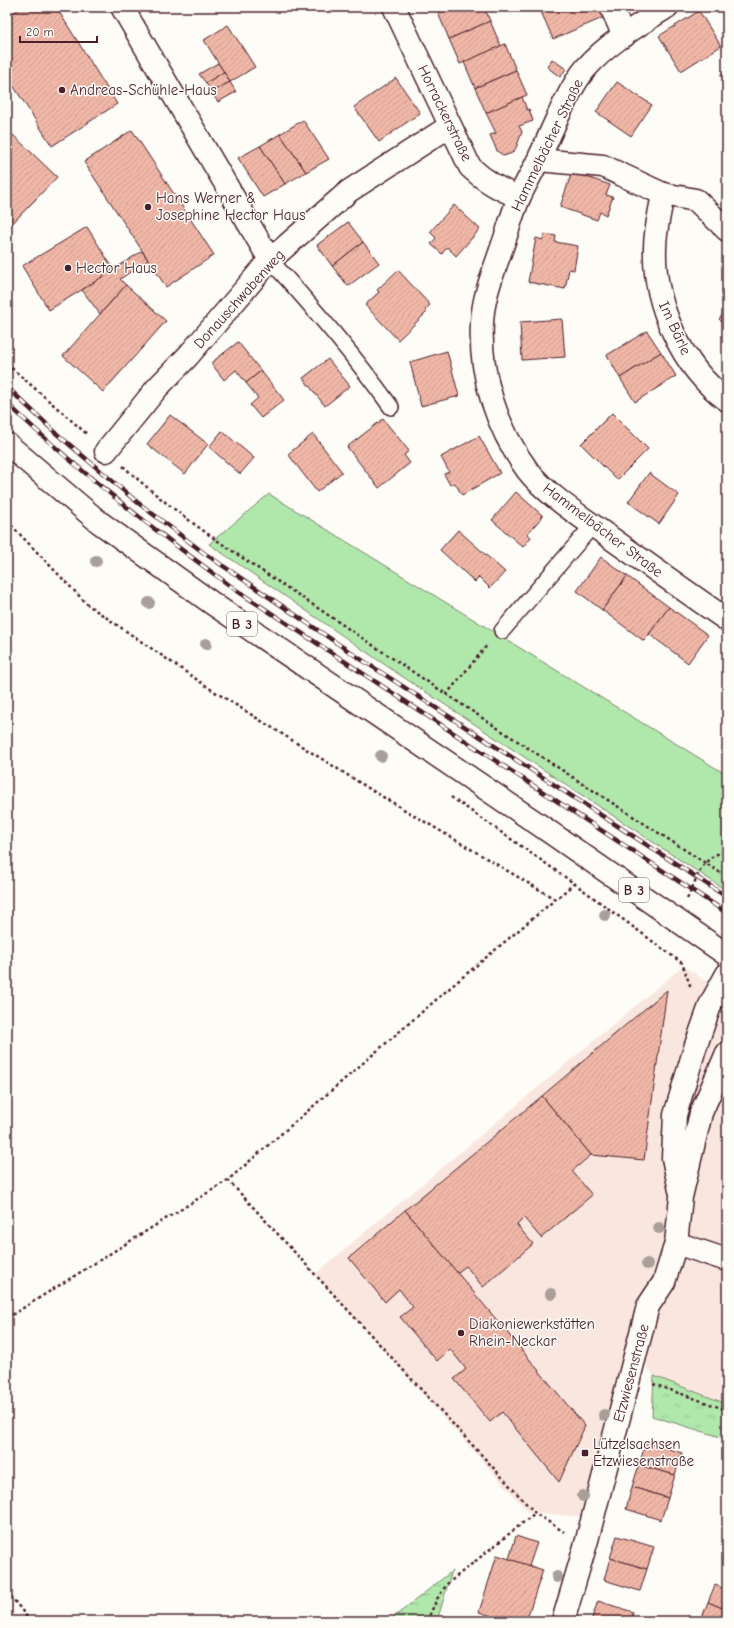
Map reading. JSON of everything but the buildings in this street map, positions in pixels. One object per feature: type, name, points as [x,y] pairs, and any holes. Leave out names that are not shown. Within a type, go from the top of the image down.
[{"type":"street","points":[[122,7],[270,260]]},
{"type":"street","name":"Horrackerstraße","points":[[394,7],[470,167],[482,178],[497,188],[519,197]]},
{"type":"street","points":[[611,7],[624,36]]},
{"type":"street","name":"Hammelbächer Straße","points":[[668,7],[624,36],[599,55],[581,75],[574,86],[519,197],[487,291],[482,322],[483,354],[488,387],[496,415],[512,447],[530,472],[554,496],[727,620]]},
{"type":"street","name":"Donauschwabenweg","points":[[106,451],[157,388],[188,356],[270,260],[349,191],[450,126]]},
{"type":"street","points":[[538,160],[603,166],[663,194],[696,200],[727,230]]},
{"type":"street","name":"Im Bärle","points":[[663,194],[655,248],[656,278],[664,310],[683,350],[703,380],[727,400]]},
{"type":"street","name":"B 3","points":[[7,444],[99,522],[190,588],[541,826],[727,955]]},
{"type":"street","name":"Etzwiesenstraße","points":[[682,1197],[673,1158],[675,1115],[695,1048],[711,1003],[727,974]]},
{"type":"street","name":"Etzwiesenstraße","points":[[563,1621],[587,1540],[648,1306],[664,1282],[676,1243],[682,1197],[700,1113],[727,1053]]},
{"type":"street","points":[[676,1243],[727,1260]]},
{"type":"lane","points":[[270,260],[306,298],[355,358],[391,407]]},
{"type":"lane","points":[[502,631],[593,525]]},
{"type":"lane","points":[[700,1113],[727,1080]]},
{"type":"path","points":[[7,364],[146,487],[210,535],[446,695],[727,877]]},
{"type":"path","points":[[7,521],[88,605],[101,614],[212,690],[373,791],[555,899]]},
{"type":"path","points":[[446,695],[493,639],[502,631]]},
{"type":"path","points":[[655,943],[688,898],[700,869],[705,862],[717,853],[727,850]]},
{"type":"path","points":[[7,1318],[228,1180],[555,899],[575,884],[682,963],[694,995],[711,1003]]},
{"type":"path","points":[[228,1180],[535,1513],[562,1531],[587,1540]]},
{"type":"path","points":[[629,1377],[727,1410]]},
{"type":"path","points":[[427,1621],[437,1599],[447,1584],[535,1513]]},
{"type":"path","points":[[7,1591],[30,1621]]},
{"type":"shaded area","points":[[683,966],[727,995],[727,1404],[654,1376],[642,1359],[595,1518],[528,1512],[315,1274]]},
{"type":"green space","points":[[269,494],[727,775],[727,891],[394,671],[209,544]]},
{"type":"green space","points":[[654,1376],[727,1404],[727,1439],[652,1416]]},
{"type":"green space","points":[[452,1571],[437,1621],[389,1621]]},
{"type":"railway","points":[[7,387],[57,434],[137,502],[204,553],[356,656],[727,897]]},
{"type":"railway","points":[[7,403],[118,501],[236,590],[727,913]]},
{"type":"place","name":"Andreas-Schühle-Haus","points":[[62,90]]},
{"type":"place","name":"Hans Werner & Josephine Hector Haus","points":[[148,207]]},
{"type":"place","name":"Hector Haus","points":[[68,268]]},
{"type":"place","name":"Diakoniewerkstätten Rhein-Neckar","points":[[461,1333]]},
{"type":"place","name":"Lützelsachsen Etzwiesenstraße","points":[[585,1453]]}]
